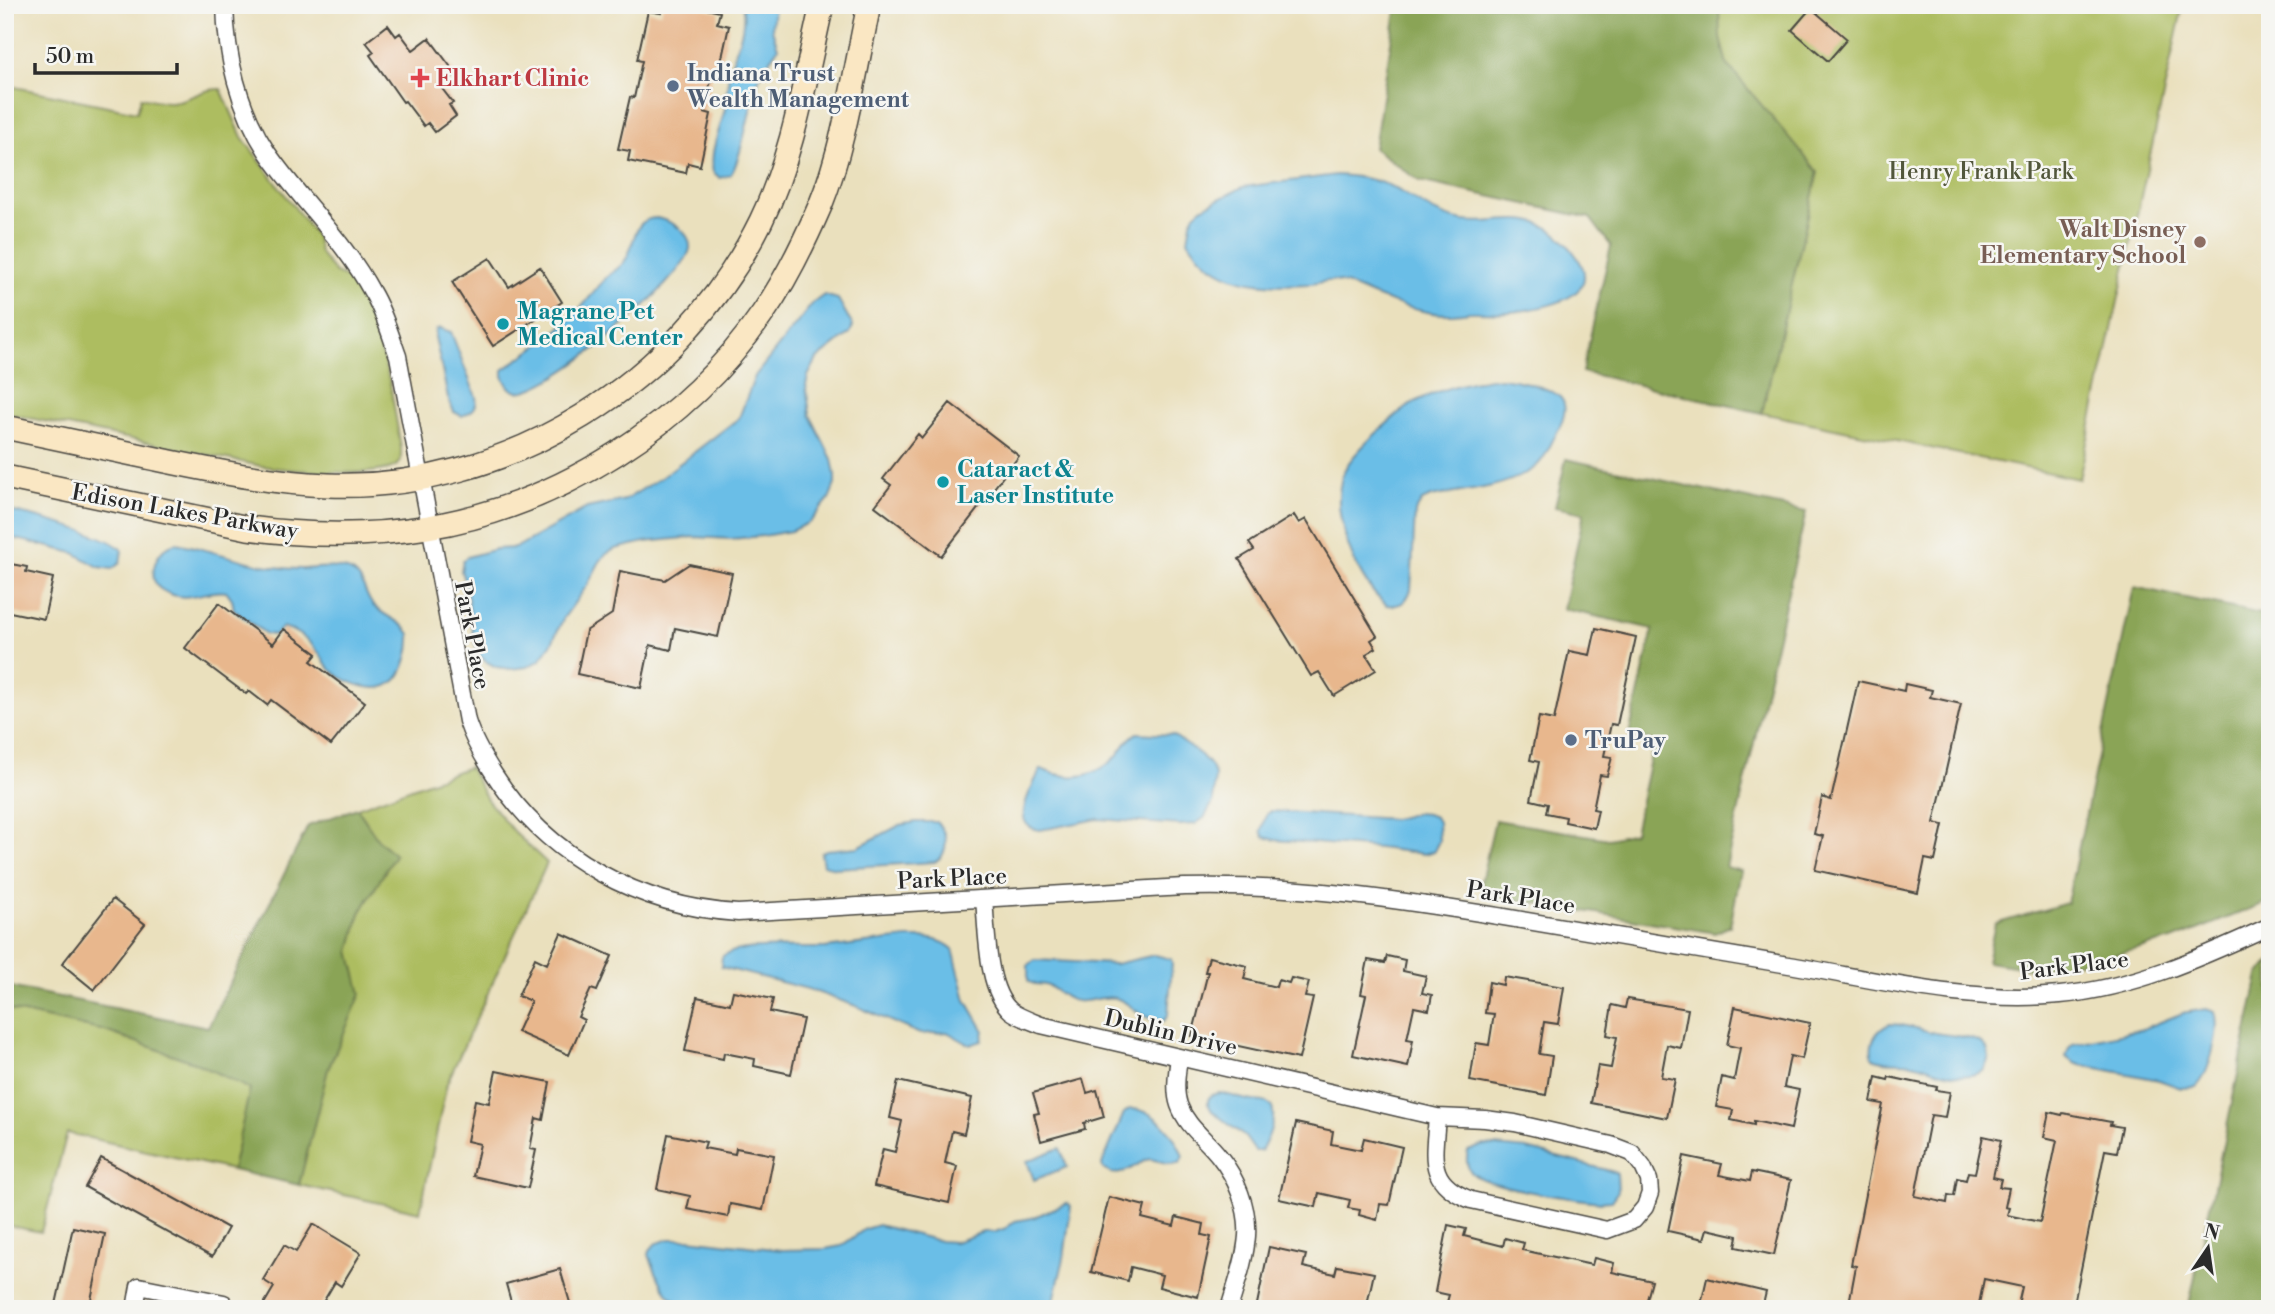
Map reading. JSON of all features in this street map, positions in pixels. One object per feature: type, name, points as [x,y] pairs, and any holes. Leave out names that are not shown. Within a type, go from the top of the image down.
[{"type":"street","name":"Park Place","points":[[225,5],[230,60],[250,120],[267,151],[344,249],[372,291],[398,356],[471,735],[507,794],[538,829],[610,880],[648,896],[710,911],[738,913],[1237,886],[1345,892],[1900,984],[2006,997],[2080,993],[2144,979],[2270,926]]},
{"type":"street","name":"Edison Lakes Parkway","points":[[5,427],[234,475],[282,483],[331,486],[379,484],[471,467],[534,443],[567,426],[614,396],[650,366],[692,324],[716,295],[747,247],[775,189],[794,130],[822,5]]},
{"type":"street","name":"Edison Lakes Parkway","points":[[5,477],[248,528],[344,535],[429,526],[471,517],[522,499],[620,452],[679,407],[719,369],[763,314],[792,265],[820,205],[836,155],[869,5]]},
{"type":"street","name":"Dublin Drive","points":[[984,899],[992,975],[997,992],[1010,1010],[1041,1025],[1437,1117],[1515,1123],[1611,1145],[1632,1153],[1643,1167],[1649,1180],[1650,1193],[1646,1207],[1634,1220],[1607,1230],[1471,1200],[1455,1194],[1442,1182],[1434,1165],[1437,1117]]},
{"type":"street","points":[[1179,1057],[1176,1085],[1180,1106],[1192,1128],[1219,1155],[1233,1176],[1242,1201],[1247,1234],[1242,1265],[1228,1309]]},
{"type":"street","points":[[135,1309],[139,1286],[224,1303]]},
{"type":"green space","points":[[1397,5],[1719,5],[1720,38],[1727,64],[1818,172],[1762,413],[1582,372],[1611,246],[1590,218],[1419,181],[1374,148]]},
{"type":"green space","name":"Henry Frank Park","points":[[1455,5],[2183,5],[2079,479],[1762,413],[1818,172]]},
{"type":"green space","points":[[5,85],[137,112],[141,97],[170,102],[221,89],[242,137],[316,236],[320,253],[335,273],[348,278],[362,297],[374,325],[390,383],[401,448],[398,464],[389,469],[354,472],[261,466],[5,413]]},
{"type":"green space","points":[[1566,459],[1806,512],[1726,867],[1741,871],[1730,926],[1715,933],[1488,895],[1481,882],[1495,820],[1609,839],[1634,833],[1654,741],[1629,735],[1653,629],[1563,609],[1584,513],[1555,507]]},
{"type":"green space","points":[[2134,587],[2270,616],[2270,901],[2172,940],[2086,962],[2032,969],[1987,962],[1995,924],[2067,903]]},
{"type":"green space","points":[[469,767],[488,801],[513,831],[547,863],[447,1083],[420,1212],[299,1185],[328,1069],[360,994],[350,951],[360,913],[395,855],[379,841],[357,808]]},
{"type":"green space","points":[[357,808],[379,841],[395,855],[360,913],[350,951],[361,994],[328,1069],[299,1185],[232,1170],[250,1089],[194,1062],[105,1031],[5,1009],[5,986],[208,1027],[308,826]]},
{"type":"green space","points":[[2270,962],[2270,1309],[2188,1309],[2259,975]]},
{"type":"green space","points":[[5,1009],[105,1031],[194,1062],[251,1089],[232,1170],[67,1133],[41,1232],[5,1225]]},
{"type":"water","points":[[742,5],[774,5],[772,29],[778,48],[758,81],[734,169],[730,175],[720,178],[713,172],[713,156],[725,108],[730,69],[742,29]]},
{"type":"water","points":[[1336,175],[1382,183],[1453,219],[1474,222],[1523,220],[1542,225],[1562,238],[1570,247],[1584,271],[1583,283],[1565,299],[1537,308],[1506,312],[1438,314],[1404,306],[1335,281],[1274,285],[1241,280],[1212,266],[1188,240],[1195,214],[1203,207],[1243,187]]},
{"type":"water","points":[[657,218],[679,228],[687,237],[690,248],[683,263],[666,284],[614,333],[556,376],[532,388],[516,391],[511,389],[503,376],[503,370],[568,321],[604,280],[624,262],[642,223]]},
{"type":"water","points":[[824,295],[838,299],[853,326],[850,333],[817,359],[806,385],[810,415],[832,459],[835,475],[835,484],[829,499],[810,522],[791,531],[763,536],[731,539],[694,537],[645,542],[615,549],[599,563],[540,660],[527,667],[511,669],[496,667],[485,661],[478,653],[474,639],[461,571],[463,560],[496,549],[515,548],[587,508],[625,500],[662,477],[739,418],[755,376],[813,303]]},
{"type":"water","points":[[440,328],[451,332],[476,397],[475,407],[462,416],[454,412],[448,398],[435,337],[436,330]]},
{"type":"water","points":[[1501,378],[1555,393],[1564,404],[1562,423],[1542,459],[1526,473],[1492,486],[1422,501],[1415,512],[1411,590],[1402,603],[1387,605],[1363,577],[1342,525],[1339,492],[1347,465],[1366,443],[1414,403],[1451,387]]},
{"type":"water","points":[[5,510],[69,526],[104,539],[122,551],[120,563],[112,569],[99,567],[74,553],[5,536]]},
{"type":"water","points":[[176,543],[271,566],[335,568],[356,574],[372,604],[402,625],[410,634],[410,646],[403,670],[389,685],[372,688],[363,686],[331,670],[315,648],[297,633],[283,627],[275,635],[266,634],[234,610],[232,599],[227,592],[187,597],[171,595],[162,590],[154,578],[155,563],[163,550]]},
{"type":"water","points":[[1137,733],[1173,735],[1210,765],[1215,775],[1213,802],[1204,818],[1195,824],[1181,825],[1098,819],[1040,830],[1030,827],[1025,821],[1025,804],[1041,769],[1061,775],[1090,774],[1108,764]]},
{"type":"water","points":[[1271,811],[1394,819],[1417,813],[1427,814],[1435,817],[1438,822],[1439,841],[1434,851],[1424,854],[1275,840],[1264,837],[1261,831],[1266,815]]},
{"type":"water","points":[[936,822],[943,831],[945,848],[935,862],[836,868],[823,865],[821,853],[826,850],[858,847],[900,825]]},
{"type":"water","points":[[907,938],[937,940],[953,949],[966,1000],[984,1031],[982,1041],[970,1045],[947,1032],[920,1034],[856,1006],[808,989],[721,967],[722,957],[741,950],[825,948]]},
{"type":"water","points":[[1155,955],[1171,959],[1172,964],[1168,1015],[1164,1021],[1148,1018],[1115,998],[1072,1000],[1048,986],[1028,981],[1028,965],[1035,960],[1115,964]]},
{"type":"water","points":[[2206,1009],[2215,1012],[2215,1040],[2205,1073],[2196,1087],[2181,1088],[2159,1080],[2077,1064],[2066,1057],[2073,1044],[2143,1029],[2183,1013]]},
{"type":"water","points":[[1890,1024],[1965,1037],[1983,1044],[1988,1050],[1988,1059],[1983,1071],[1965,1076],[1956,1075],[1912,1063],[1873,1058],[1874,1038]]},
{"type":"water","points":[[1220,1093],[1266,1102],[1272,1108],[1273,1120],[1261,1151],[1255,1151],[1245,1137],[1212,1111],[1208,1099]]},
{"type":"water","points":[[1130,1109],[1148,1113],[1163,1124],[1183,1156],[1180,1163],[1171,1164],[1150,1159],[1121,1173],[1110,1173],[1103,1169],[1102,1164],[1124,1113]]},
{"type":"water","points":[[1484,1145],[1527,1149],[1614,1172],[1617,1174],[1618,1191],[1611,1201],[1600,1202],[1532,1192],[1494,1183],[1471,1172],[1467,1164],[1468,1151]]},
{"type":"water","points":[[1060,1148],[1067,1167],[1034,1180],[1027,1161]]},
{"type":"water","points":[[1067,1203],[1071,1206],[1064,1258],[1052,1309],[745,1309],[733,1304],[690,1306],[680,1303],[665,1290],[649,1255],[655,1244],[669,1239],[782,1250],[825,1249],[841,1246],[865,1229],[878,1225],[940,1241],[955,1242],[983,1232],[995,1232],[1015,1221],[1032,1218]]},
{"type":"building","name":"Indiana Trust Wealth Management","points":[[663,5],[688,5],[720,12],[717,23],[729,26],[718,76],[712,75],[704,112],[711,114],[700,166],[688,163],[686,173],[628,161],[630,151],[618,149],[630,97],[634,98],[642,61],[637,60],[648,11],[661,13]]},
{"type":"building","points":[[1811,8],[1847,39],[1828,61],[1792,30]]},
{"type":"building","name":"Elkhart Clinic","points":[[388,25],[396,36],[400,33],[413,50],[429,38],[456,74],[440,86],[453,103],[449,105],[456,116],[435,132],[428,123],[424,126],[405,101],[403,102],[370,55],[374,52],[366,42]]},
{"type":"building","name":"Magrane Pet Medical Center","points":[[490,258],[509,287],[540,267],[562,302],[493,346],[452,282]]},
{"type":"building","name":"Cataract & Laser Institute","points":[[950,403],[1019,456],[941,556],[875,506],[891,485],[883,479],[918,434],[922,438]]},
{"type":"building","points":[[1294,515],[1299,523],[1306,519],[1377,636],[1371,640],[1376,648],[1366,654],[1376,670],[1334,696],[1319,672],[1311,676],[1239,559],[1254,550],[1249,543]]},
{"type":"building","points":[[11,564],[27,567],[26,572],[53,578],[44,619],[5,611],[5,568],[10,569]]},
{"type":"building","points":[[689,564],[732,573],[718,637],[675,628],[671,650],[650,645],[641,688],[577,674],[586,631],[612,614],[620,571],[665,580]]},
{"type":"building","points":[[219,603],[273,644],[284,629],[317,654],[311,661],[365,702],[331,745],[271,700],[267,705],[249,691],[246,694],[185,648]]},
{"type":"building","name":"TruPay","points":[[1596,628],[1636,637],[1617,725],[1611,724],[1604,756],[1612,757],[1607,776],[1600,775],[1593,809],[1598,810],[1594,828],[1565,822],[1566,817],[1546,813],[1548,804],[1531,800],[1539,762],[1530,760],[1539,717],[1554,720],[1569,651],[1590,655]]},
{"type":"building","points":[[1858,681],[1904,691],[1905,684],[1932,690],[1930,697],[1961,704],[1934,823],[1943,825],[1935,861],[1925,859],[1918,893],[1815,870],[1823,836],[1814,834],[1822,797],[1831,800]]},
{"type":"building","points":[[113,899],[145,924],[94,990],[62,964]]},
{"type":"building","points":[[561,933],[612,956],[597,991],[591,989],[578,1017],[584,1020],[569,1055],[517,1032],[531,1001],[518,996],[535,958],[547,964]]},
{"type":"building","points":[[1387,956],[1405,960],[1403,971],[1426,976],[1422,993],[1432,995],[1429,1010],[1414,1007],[1407,1039],[1413,1040],[1408,1067],[1353,1055],[1366,995],[1361,994],[1368,960],[1385,963]]},
{"type":"building","points":[[1209,957],[1247,966],[1244,979],[1276,987],[1278,980],[1289,983],[1291,978],[1309,982],[1305,997],[1313,998],[1299,1059],[1192,1036],[1208,972],[1205,972]]},
{"type":"building","points":[[1504,977],[1564,987],[1558,1024],[1544,1022],[1539,1054],[1552,1056],[1546,1095],[1470,1081],[1476,1043],[1489,1045],[1494,1014],[1485,1013],[1489,982],[1503,985]]},
{"type":"building","points":[[733,991],[773,999],[770,1012],[803,1019],[791,1074],[754,1066],[755,1059],[724,1053],[723,1059],[685,1051],[697,997],[730,1004]]},
{"type":"building","points":[[1627,999],[1688,1009],[1681,1048],[1667,1045],[1661,1077],[1675,1079],[1667,1118],[1591,1103],[1598,1066],[1611,1068],[1617,1037],[1607,1035],[1612,1005],[1625,1008]]},
{"type":"building","points":[[1735,1007],[1810,1023],[1802,1059],[1790,1056],[1784,1087],[1799,1090],[1791,1129],[1754,1121],[1754,1125],[1731,1120],[1733,1110],[1716,1107],[1722,1077],[1734,1080],[1740,1048],[1727,1045]]},
{"type":"building","points":[[496,1071],[550,1082],[543,1120],[536,1118],[530,1149],[536,1150],[528,1188],[473,1176],[480,1144],[467,1141],[475,1100],[489,1103]]},
{"type":"building","points":[[1876,1077],[1888,1080],[1889,1077],[1950,1092],[1945,1117],[1931,1115],[1915,1196],[1947,1203],[1948,1195],[1954,1196],[1957,1178],[1966,1180],[1968,1172],[1975,1173],[1983,1136],[2001,1140],[1993,1177],[2001,1179],[1999,1187],[2009,1188],[2005,1207],[2009,1208],[2007,1215],[2040,1222],[2057,1140],[2044,1137],[2049,1112],[2111,1122],[2110,1125],[2122,1127],[2117,1152],[2105,1150],[2073,1309],[2017,1309],[2022,1287],[1984,1279],[1978,1309],[1848,1309],[1856,1266],[1851,1265],[1883,1104],[1871,1102]]},
{"type":"building","points":[[1083,1079],[1087,1093],[1097,1090],[1104,1117],[1084,1123],[1085,1129],[1041,1141],[1034,1114],[1039,1113],[1033,1093]]},
{"type":"building","points":[[898,1081],[972,1098],[964,1134],[952,1131],[945,1163],[957,1166],[949,1203],[874,1186],[883,1149],[895,1152],[902,1121],[890,1118]]},
{"type":"building","points":[[1296,1123],[1333,1131],[1331,1144],[1361,1150],[1364,1138],[1402,1147],[1389,1205],[1380,1204],[1377,1220],[1359,1215],[1360,1210],[1348,1208],[1350,1200],[1319,1193],[1316,1207],[1279,1199]]},
{"type":"building","points":[[668,1134],[706,1142],[704,1148],[735,1154],[736,1148],[774,1155],[763,1210],[730,1204],[728,1217],[687,1209],[690,1196],[657,1189]]},
{"type":"building","points":[[1684,1156],[1722,1164],[1719,1175],[1750,1181],[1752,1172],[1791,1180],[1774,1255],[1736,1247],[1738,1236],[1707,1229],[1704,1239],[1668,1231]]},
{"type":"building","points":[[101,1158],[228,1228],[212,1257],[85,1187]]},
{"type":"building","points":[[1109,1197],[1145,1206],[1142,1218],[1174,1226],[1176,1217],[1204,1224],[1202,1235],[1211,1237],[1198,1297],[1159,1287],[1162,1275],[1131,1267],[1128,1281],[1091,1272]]},
{"type":"building","points":[[313,1224],[361,1253],[341,1286],[335,1282],[319,1309],[261,1309],[274,1287],[263,1280],[284,1245],[296,1252]]},
{"type":"building","points":[[1448,1225],[1466,1229],[1464,1236],[1503,1246],[1505,1238],[1524,1243],[1522,1250],[1592,1265],[1594,1258],[1614,1263],[1612,1272],[1652,1281],[1645,1307],[1445,1309],[1449,1295],[1435,1292]]},
{"type":"building","points":[[73,1227],[105,1234],[89,1309],[55,1309]]},
{"type":"building","points":[[1269,1247],[1306,1255],[1303,1267],[1335,1274],[1337,1266],[1374,1273],[1366,1309],[1256,1309]]},
{"type":"building","points":[[560,1269],[571,1306],[560,1309],[513,1309],[506,1284]]},
{"type":"building","points":[[1707,1278],[1766,1292],[1762,1309],[1700,1309]]},
{"type":"place","name":"Elkhart Clinic","points":[[420,78]]},
{"type":"place","name":"Indiana Trust Wealth Management","points":[[673,86]]},
{"type":"place","name":"Walt Disney Elementary School","points":[[2200,242]]},
{"type":"place","name":"Magrane Pet Medical Center","points":[[503,324]]},
{"type":"place","name":"Cataract & Laser Institute","points":[[943,482]]},
{"type":"place","name":"TruPay","points":[[1571,740]]}]
